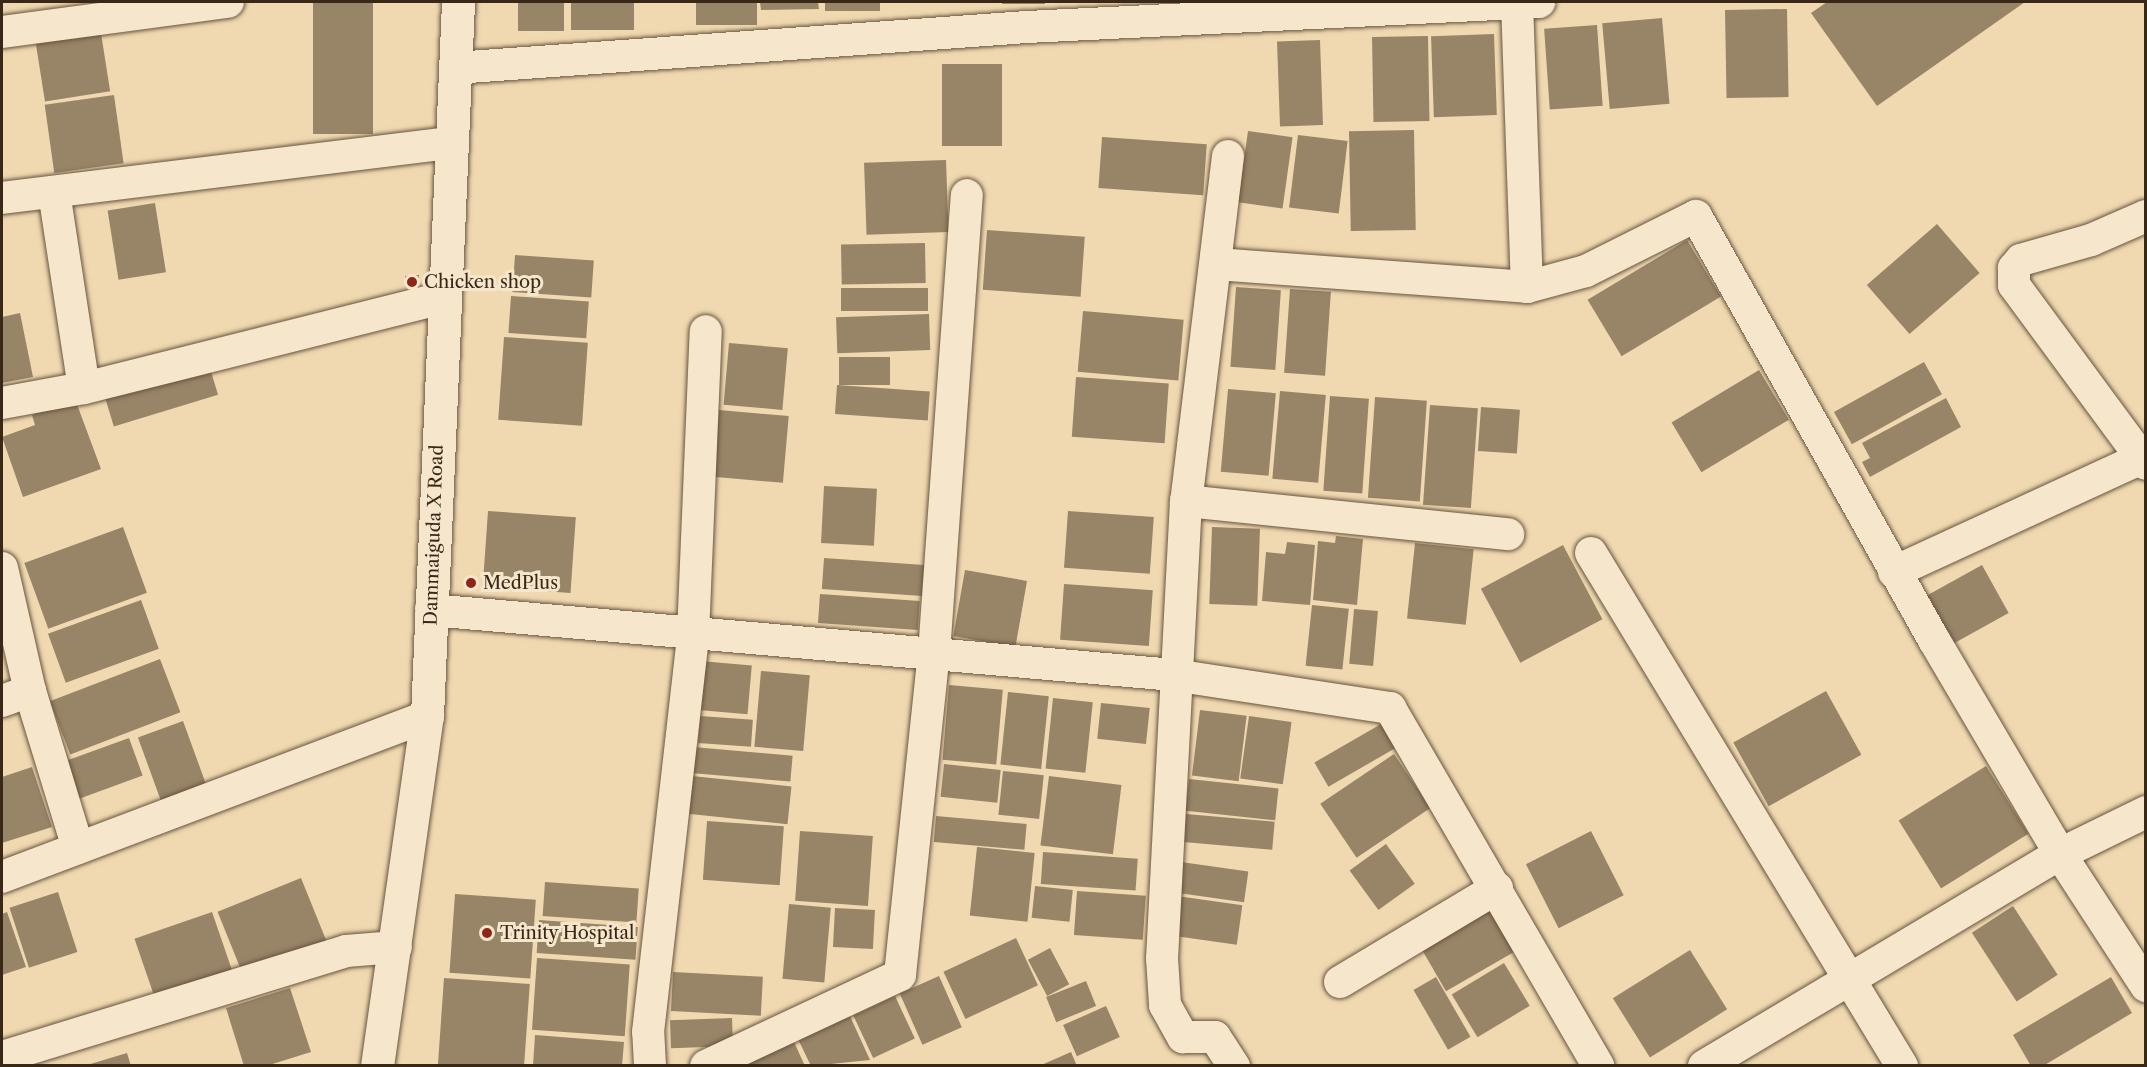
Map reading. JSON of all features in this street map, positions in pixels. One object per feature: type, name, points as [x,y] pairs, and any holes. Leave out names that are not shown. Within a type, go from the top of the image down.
[{"type":"street","points":[[2,32],[228,2]]},
{"type":"street","name":"Dammaiguda X Road","points":[[377,1065],[396,947],[427,716],[443,298],[458,2]]},
{"type":"street","points":[[454,68],[1027,27],[1524,2],[1527,287]]},
{"type":"street","points":[[2,198],[451,143]]},
{"type":"street","points":[[1228,156],[1186,501],[1174,675],[1162,958],[1165,1005],[1183,1037],[1215,1037],[1234,1065]]},
{"type":"street","points":[[54,192],[84,388]]},
{"type":"street","points":[[706,1065],[900,975],[934,652],[967,195]]},
{"type":"street","points":[[1216,264],[1527,287],[1586,272],[1696,216],[1894,572],[2060,854],[2145,986]]},
{"type":"street","points":[[1894,572],[2144,461],[2014,285],[2014,268],[2021,260],[2091,240],[2145,216]]},
{"type":"street","points":[[2,403],[84,388],[443,298]]},
{"type":"street","points":[[650,1065],[648,1032],[693,635],[706,331]]},
{"type":"street","points":[[1186,501],[1508,534]]},
{"type":"street","points":[[1591,553],[1902,1065]]},
{"type":"street","points":[[4,588],[16,696],[78,848]]},
{"type":"street","points":[[431,610],[693,635],[934,652],[1174,675],[1390,708],[1497,888],[1598,1065]]},
{"type":"street","points":[[2,877],[427,716]]},
{"type":"street","points":[[1704,1065],[1852,982],[2060,854],[2145,812]]},
{"type":"street","points":[[1340,982],[1497,888]]},
{"type":"street","points":[[2,1057],[346,951],[396,947]]},
{"type":"building","points":[[313,2],[373,2],[373,134],[313,134]]},
{"type":"building","points":[[518,2],[564,2],[564,31],[518,31]]},
{"type":"building","points":[[571,2],[634,2],[634,30],[571,30]]},
{"type":"building","points":[[696,2],[757,2],[757,25],[696,25]]},
{"type":"building","points":[[760,2],[818,2],[819,9],[761,10]]},
{"type":"building","points":[[825,2],[880,2],[880,11],[825,11]]},
{"type":"building","points":[[1002,2],[1045,2],[1045,4],[1002,4]]},
{"type":"building","points":[[1827,2],[2025,2],[1877,106],[1811,13]]},
{"type":"building","points":[[1787,9],[1789,97],[1727,98],[1725,10]]},
{"type":"building","points":[[1662,18],[1669,104],[1610,109],[1602,23]]},
{"type":"building","points":[[1597,25],[1603,106],[1550,109],[1544,29]]},
{"type":"building","points":[[100,27],[110,91],[45,102],[35,37]]},
{"type":"building","points":[[1494,34],[1497,115],[1434,117],[1431,36]]},
{"type":"building","points":[[1428,36],[1429,121],[1373,122],[1372,37]]},
{"type":"building","points":[[1320,40],[1323,125],[1280,126],[1277,42]]},
{"type":"building","points":[[942,64],[1002,64],[1002,146],[942,146]]},
{"type":"building","points":[[114,95],[124,163],[54,173],[45,105]]},
{"type":"building","points":[[1414,130],[1416,230],[1351,231],[1349,131]]},
{"type":"building","points":[[1248,131],[1293,137],[1283,209],[1238,202]]},
{"type":"building","points":[[1298,135],[1348,141],[1339,214],[1289,207]]},
{"type":"building","points":[[1102,137],[1207,144],[1203,195],[1098,188]]},
{"type":"building","points":[[946,160],[949,232],[867,235],[864,163]]},
{"type":"building","points":[[155,203],[166,272],[119,280],[108,211]]},
{"type":"building","points":[[1937,224],[1980,273],[1909,334],[1867,285]]},
{"type":"building","points":[[987,230],[1085,237],[1081,297],[983,290]]},
{"type":"building","points":[[1687,240],[1721,297],[1622,356],[1588,300]]},
{"type":"building","points":[[925,243],[926,283],[842,284],[841,244]]},
{"type":"building","points":[[515,255],[594,261],[591,297],[512,292]]},
{"type":"building","name":"Chicken shop","points":[[419,275],[419,288],[406,288],[405,276]]},
{"type":"building","points":[[1236,287],[1281,290],[1275,370],[1230,367]]},
{"type":"building","points":[[841,288],[928,288],[928,311],[841,311]]},
{"type":"building","points":[[1290,289],[1331,292],[1325,376],[1284,373]]},
{"type":"building","points":[[511,296],[589,301],[586,338],[508,333]]},
{"type":"building","points":[[1083,311],[1184,320],[1178,381],[1078,372]]},
{"type":"building","points":[[20,313],[33,377],[2,383],[2,317]]},
{"type":"building","points":[[929,314],[930,350],[837,353],[836,317]]},
{"type":"building","points":[[504,337],[588,343],[582,426],[498,420]]},
{"type":"building","points":[[729,343],[788,348],[782,410],[724,405]]},
{"type":"building","points":[[839,357],[890,357],[890,385],[839,385]]},
{"type":"building","points":[[1924,362],[1942,394],[1852,444],[1834,412]]},
{"type":"building","points":[[209,365],[218,395],[114,427],[105,397]]},
{"type":"building","points":[[1759,370],[1789,420],[1701,472],[1672,423]]},
{"type":"building","points":[[1076,377],[1169,383],[1165,443],[1072,437]]},
{"type":"building","points":[[837,385],[930,391],[928,420],[835,414]]},
{"type":"building","points":[[1228,389],[1276,393],[1269,476],[1221,472]]},
{"type":"building","points":[[1280,391],[1326,395],[1318,483],[1272,479]]},
{"type":"building","points":[[1330,396],[1369,399],[1362,493],[1323,491]]},
{"type":"building","points":[[1375,397],[1427,401],[1420,501],[1368,498]]},
{"type":"building","points":[[1946,398],[1961,427],[1870,477],[1862,462],[1870,458],[1862,443]]},
{"type":"building","points":[[75,399],[101,469],[23,497],[2,437],[35,425],[32,415]]},
{"type":"building","points":[[1430,405],[1478,408],[1471,508],[1423,505]]},
{"type":"building","points":[[1481,407],[1520,410],[1517,454],[1478,451]]},
{"type":"building","points":[[719,410],[789,416],[783,483],[713,477]]},
{"type":"building","points":[[824,486],[877,489],[874,546],[821,543]]},
{"type":"building","points":[[488,511],[576,517],[570,593],[483,587]]},
{"type":"building","points":[[1068,511],[1154,517],[1150,574],[1064,568]]},
{"type":"building","points":[[123,527],[147,593],[48,629],[24,563]]},
{"type":"building","points":[[1212,527],[1260,529],[1257,606],[1209,604]]},
{"type":"building","points":[[1336,536],[1363,539],[1357,605],[1313,600],[1318,541],[1335,543]]},
{"type":"building","points":[[1287,542],[1315,545],[1310,605],[1262,601],[1266,552],[1285,554]]},
{"type":"building","points":[[1415,543],[1474,549],[1466,625],[1407,619]]},
{"type":"building","points":[[1563,545],[1602,619],[1520,663],[1481,589]]},
{"type":"building","points":[[824,558],[928,565],[926,596],[822,589]]},
{"type":"building","points":[[1982,565],[2009,613],[1952,645],[1925,597]]},
{"type":"building","points":[[965,570],[1027,581],[1015,647],[953,636]]},
{"type":"building","points":[[1064,584],[1153,590],[1149,646],[1060,640]]},
{"type":"building","points":[[820,594],[920,601],[918,630],[818,623]]},
{"type":"building","points":[[141,600],[159,649],[66,683],[48,634]]},
{"type":"building","points":[[1312,605],[1349,609],[1342,670],[1306,666]]},
{"type":"building","points":[[1354,609],[1378,611],[1373,666],[1349,664]]},
{"type":"building","points":[[160,659],[180,712],[70,755],[50,701]]},
{"type":"building","points":[[700,661],[752,666],[748,714],[696,710]]},
{"type":"building","points":[[761,671],[810,675],[803,751],[754,747]]},
{"type":"building","points":[[949,685],[1003,690],[996,764],[942,760]]},
{"type":"building","points":[[1826,691],[1861,755],[1769,806],[1733,742]]},
{"type":"building","points":[[1008,692],[1049,696],[1041,769],[1000,765]]},
{"type":"building","points":[[1053,698],[1093,702],[1085,773],[1046,769]]},
{"type":"building","points":[[1101,703],[1150,708],[1146,744],[1097,739]]},
{"type":"building","points":[[1200,710],[1247,716],[1239,781],[1192,776]]},
{"type":"building","points":[[700,716],[753,720],[751,747],[698,743]]},
{"type":"building","points":[[1249,716],[1292,722],[1283,784],[1240,778]]},
{"type":"building","points":[[1388,720],[1402,744],[1328,787],[1314,763]]},
{"type":"building","points":[[183,721],[207,788],[162,804],[138,737]]},
{"type":"building","points":[[129,738],[143,776],[78,799],[64,762]]},
{"type":"building","points":[[693,747],[793,756],[790,782],[691,773]]},
{"type":"building","points":[[1394,754],[1430,808],[1357,858],[1320,804]]},
{"type":"building","points":[[944,764],[1001,770],[997,803],[941,797]]},
{"type":"building","points":[[1986,766],[2028,834],[1941,888],[1899,821]]},
{"type":"building","points":[[32,767],[52,827],[2,843],[2,777]]},
{"type":"building","points":[[1003,771],[1044,775],[1039,819],[998,815]]},
{"type":"building","points":[[692,776],[791,786],[787,824],[688,814]]},
{"type":"building","points":[[1049,776],[1121,785],[1113,854],[1040,845]]},
{"type":"building","points":[[1189,779],[1279,788],[1275,820],[1186,811]]},
{"type":"building","points":[[1186,814],[1275,822],[1272,850],[1184,842]]},
{"type":"building","points":[[936,816],[1027,824],[1024,850],[934,842]]},
{"type":"building","points":[[707,821],[784,826],[780,885],[703,880]]},
{"type":"building","points":[[800,831],[873,836],[868,906],[795,901]]},
{"type":"building","points":[[1591,831],[1624,895],[1559,928],[1526,864]]},
{"type":"building","points":[[1386,844],[1415,884],[1378,910],[1350,870]]},
{"type":"building","points":[[977,847],[1035,853],[1027,922],[970,916]]},
{"type":"building","points":[[1043,852],[1138,859],[1136,891],[1041,884]]},
{"type":"building","points":[[1181,862],[1248,871],[1244,902],[1177,893]]},
{"type":"building","points":[[301,878],[326,941],[243,975],[218,912]]},
{"type":"building","points":[[545,882],[639,889],[636,922],[543,916]]},
{"type":"building","points":[[1035,886],[1073,890],[1069,922],[1032,918]]},
{"type":"building","points":[[1077,891],[1146,896],[1143,940],[1074,935]]},
{"type":"building","points":[[58,892],[77,952],[29,968],[9,908]]},
{"type":"building","points":[[455,894],[536,900],[530,978],[449,973]]},
{"type":"building","points":[[1177,896],[1242,905],[1237,945],[1171,936]]},
{"type":"building","points":[[789,904],[831,908],[824,982],[782,979]]},
{"type":"building","points":[[2013,906],[2058,975],[2017,1001],[1972,933]]},
{"type":"building","points":[[1492,907],[1517,950],[1446,991],[1421,948]]},
{"type":"building","points":[[835,908],[875,910],[873,949],[833,947]]},
{"type":"building","points":[[7,912],[26,967],[2,975],[2,914]]},
{"type":"building","points":[[212,912],[235,978],[157,1005],[134,939]]},
{"type":"building","points":[[539,920],[638,927],[635,960],[537,953]]},
{"type":"building","points":[[1016,938],[1038,985],[965,1019],[943,972]]},
{"type":"building","points":[[1050,948],[1069,984],[1047,996],[1028,960]]},
{"type":"building","points":[[1690,950],[1727,1009],[1650,1058],[1613,998]]},
{"type":"building","points":[[537,958],[630,964],[625,1036],[532,1030]]},
{"type":"building","points":[[1504,963],[1530,1006],[1477,1037],[1452,994]]},
{"type":"building","points":[[673,972],[763,977],[761,1016],[671,1011]]},
{"type":"building","points":[[939,976],[962,1027],[922,1045],[900,993]]},
{"type":"building","points":[[1436,977],[1470,1037],[1448,1050],[1413,990]]},
{"type":"building","points":[[2111,977],[2132,1013],[2043,1066],[2031,1066],[2013,1035]]},
{"type":"building","points":[[444,978],[530,984],[524,1066],[438,1066]]},
{"type":"building","points":[[1086,981],[1096,1006],[1056,1022],[1046,997]]},
{"type":"building","points":[[290,988],[311,1052],[266,1066],[244,1066],[226,1008]]},
{"type":"building","points":[[895,996],[915,1039],[873,1058],[853,1015]]},
{"type":"building","points":[[1106,1006],[1120,1037],[1077,1056],[1063,1025]]},
{"type":"building","points":[[849,1014],[870,1060],[811,1066],[797,1037]]},
{"type":"building","points":[[732,1018],[733,1046],[671,1048],[670,1020]]},
{"type":"building","points":[[535,1035],[624,1042],[622,1066],[533,1066]]},
{"type":"building","points":[[794,1042],[805,1066],[741,1066]]},
{"type":"building","points":[[1071,1052],[1077,1066],[1039,1066]]},
{"type":"building","points":[[127,1053],[131,1066],[87,1065]]},
{"type":"place","name":"Chicken shop","points":[[412,282]]},
{"type":"place","name":"MedPlus","points":[[471,583]]},
{"type":"place","name":"Trinity Hospital","points":[[487,933]]}]
